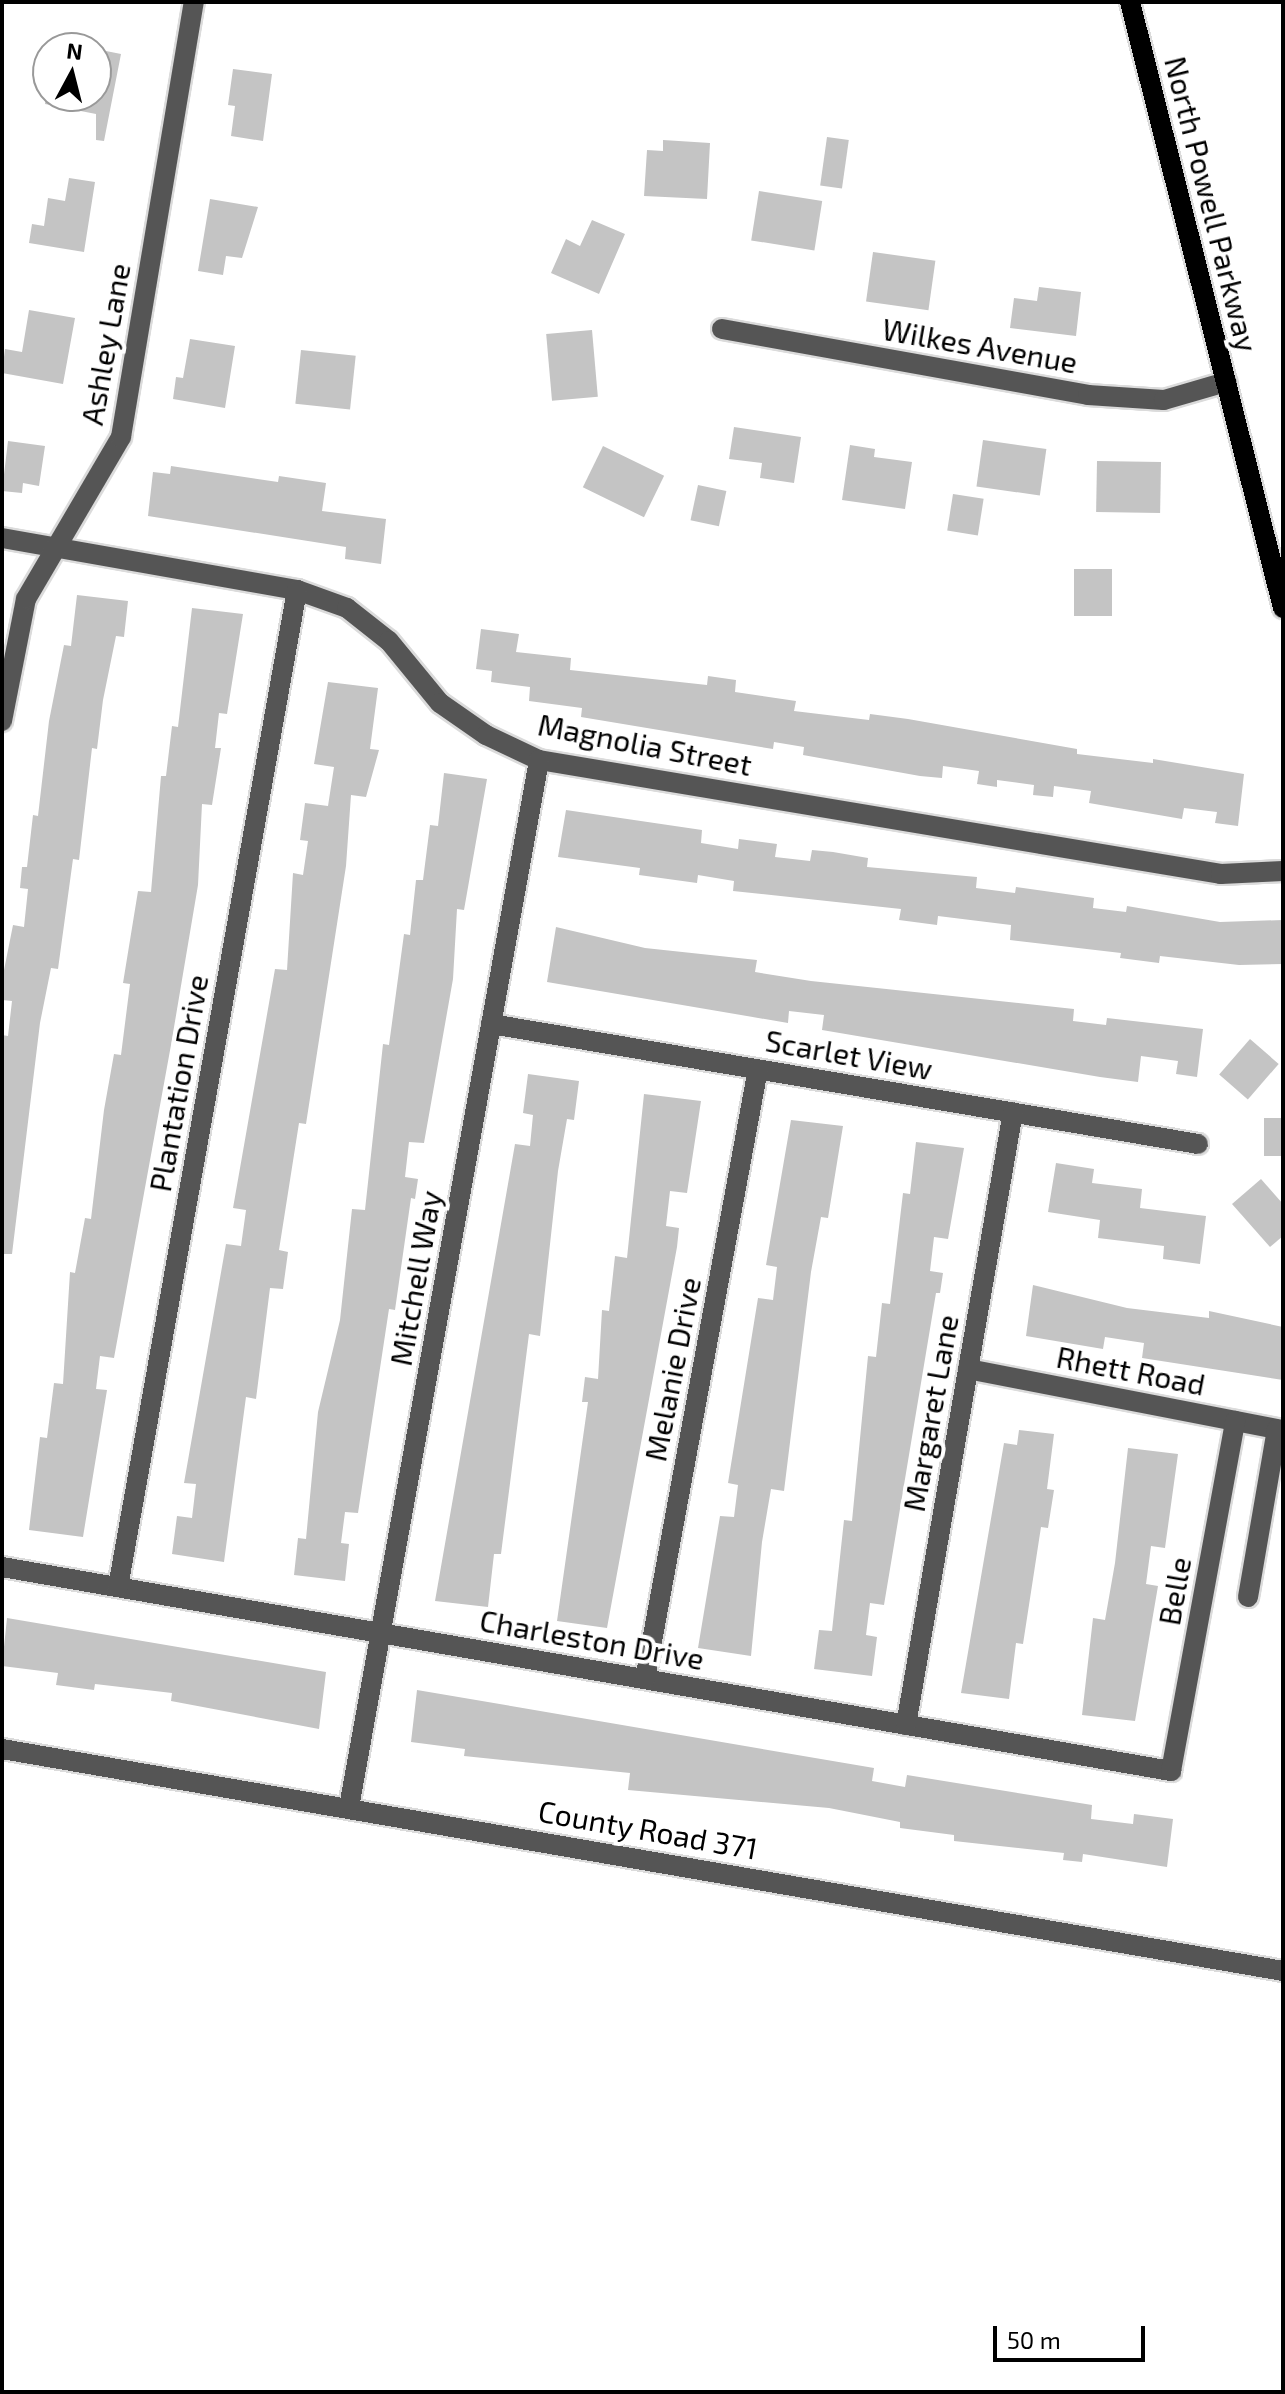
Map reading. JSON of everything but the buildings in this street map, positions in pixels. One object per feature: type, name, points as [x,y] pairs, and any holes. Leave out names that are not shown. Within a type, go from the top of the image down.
[{"type":"main road","name":"North Powell Parkway","points":[[1130,2],[1283,608]]},
{"type":"street","name":"Ashley Lane","points":[[2,721],[26,599],[121,437],[194,2]]},
{"type":"street","name":"Wilkes Avenue","points":[[722,329],[1088,395],[1164,400],[1226,382]]},
{"type":"street","name":"Magnolia Street","points":[[2,538],[297,590],[347,608],[389,641],[440,703],[486,735],[539,760],[1221,874],[1283,871]]},
{"type":"street","name":"Plantation Drive","points":[[118,1587],[297,590]]},
{"type":"street","name":"Mitchell Way","points":[[349,1807],[539,760]]},
{"type":"street","name":"Scarlet View","points":[[491,1024],[1198,1144]]},
{"type":"street","name":"Melanie Drive","points":[[645,1679],[758,1069]]},
{"type":"street","name":"Margaret Lane","points":[[906,1725],[1013,1112]]},
{"type":"street","name":"Rhett Road","points":[[968,1369],[1280,1429]]},
{"type":"street","name":"Belle","points":[[1171,1771],[1235,1421]]},
{"type":"street","points":[[1248,1597],[1280,1429]]},
{"type":"street","name":"Charleston Drive","points":[[2,1567],[1171,1771]]},
{"type":"street","name":"County Road 371","points":[[2,1749],[1283,1971]]}]
